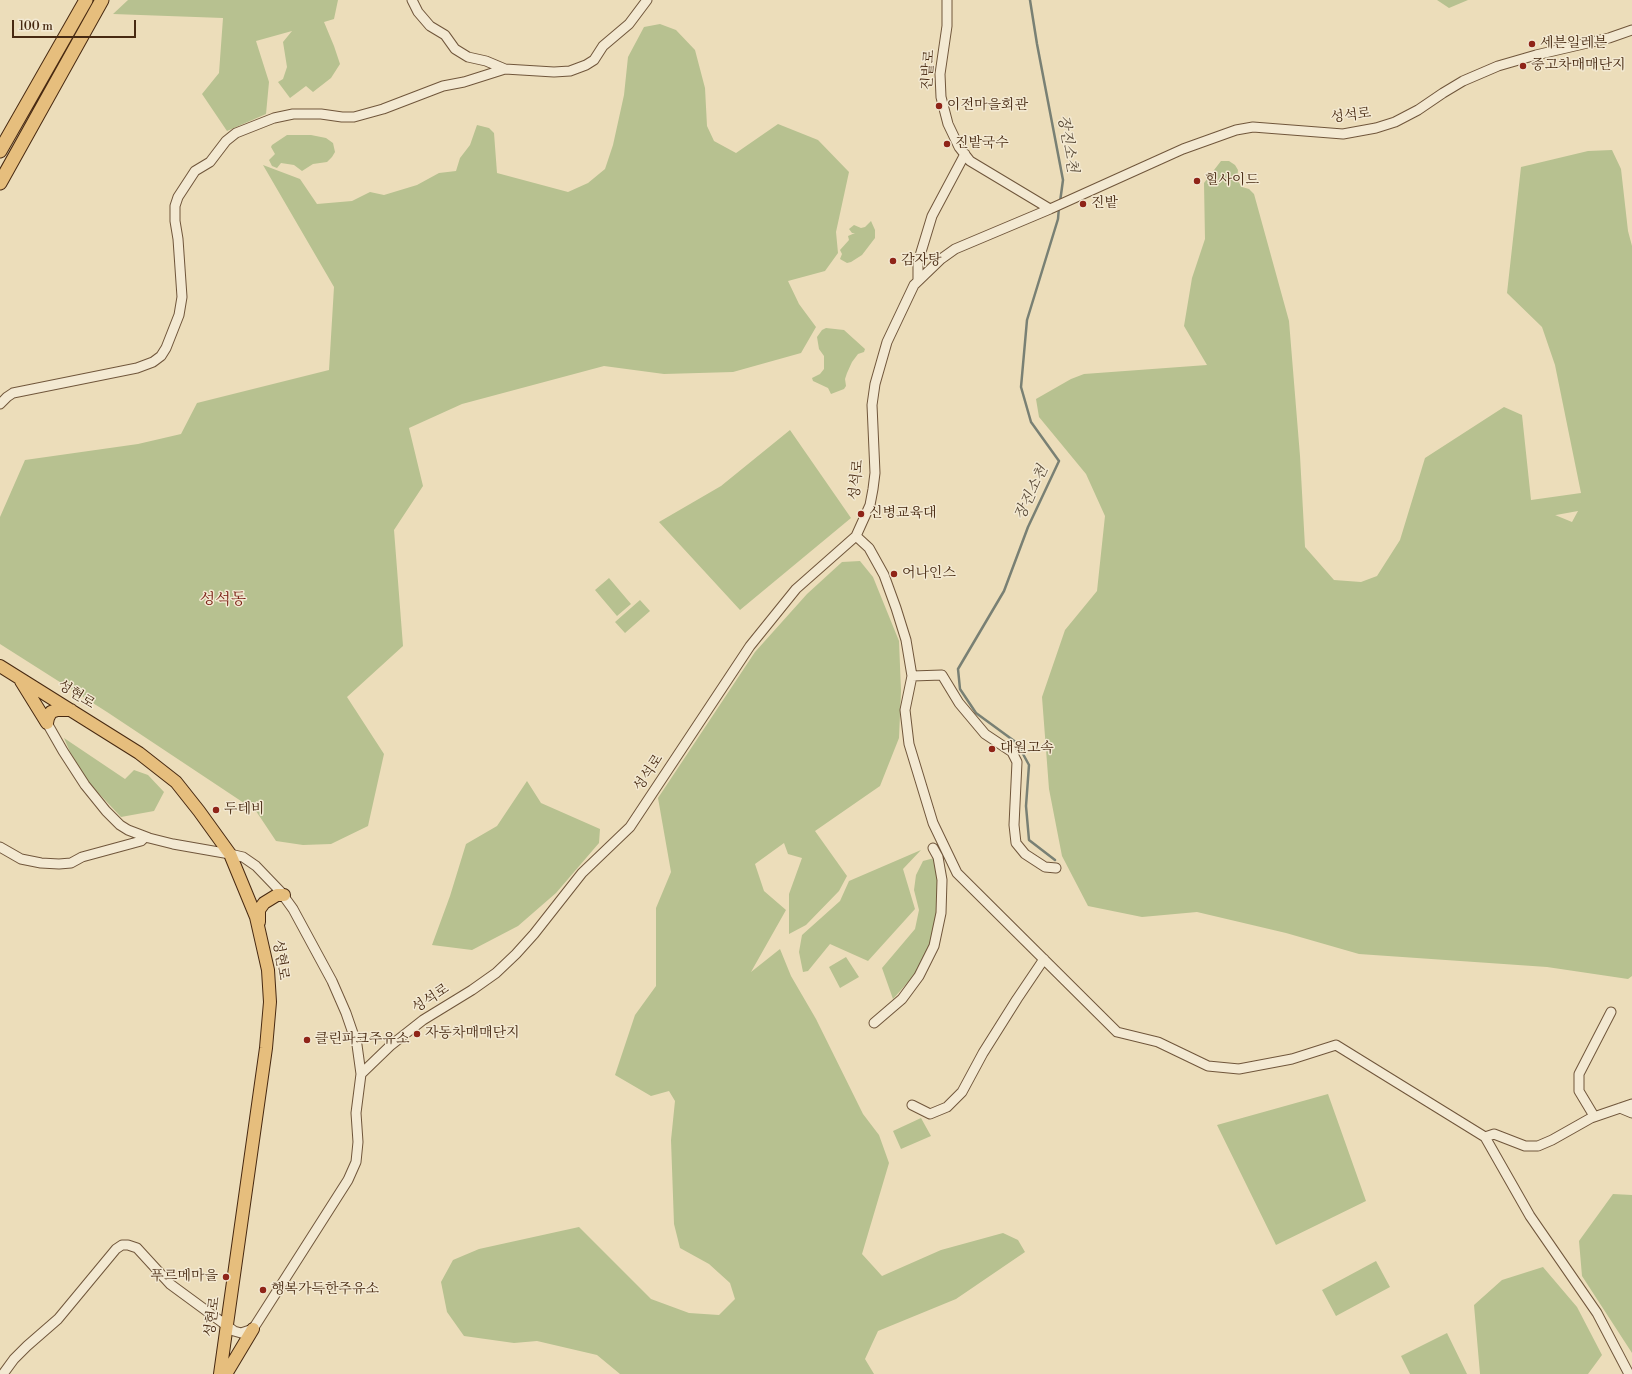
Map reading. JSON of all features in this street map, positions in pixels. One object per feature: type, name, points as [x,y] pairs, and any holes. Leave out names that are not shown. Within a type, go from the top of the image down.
[{"type":"highway","points":[[0,151],[86,0]]},
{"type":"highway","points":[[0,182],[102,0]]},
{"type":"main road","name":"성현로","points":[[0,666],[73,710],[139,753],[176,782],[230,854],[248,894],[259,927],[268,970],[270,1002],[266,1048],[220,1374]]},
{"type":"main road","points":[[18,677],[33,698],[47,723]]},
{"type":"main road","points":[[47,723],[49,714],[53,711],[63,709],[73,710]]},
{"type":"main road","points":[[259,927],[259,910],[264,903],[277,895],[284,895]]},
{"type":"main road","points":[[226,1374],[253,1329]]},
{"type":"street","points":[[412,0],[418,12],[430,26],[445,35],[455,49],[468,57],[486,61],[505,69],[554,72],[570,71],[586,65],[594,60],[603,46],[614,35],[629,24],[647,0]]},
{"type":"street","name":"진밭로","points":[[947,0],[948,26],[940,74],[941,96],[948,124],[959,147],[970,161],[1052,208]]},
{"type":"street","name":"성석로","points":[[361,1074],[390,1046],[423,1020],[472,990],[496,972],[520,950],[582,873],[630,827],[750,646],[782,606],[796,589],[856,536],[870,505],[873,490],[875,473],[872,405],[875,384],[887,342],[914,286],[941,259],[955,250],[1069,201],[1183,149],[1236,130],[1253,127],[1343,134],[1376,128],[1401,119],[1463,82],[1498,66],[1536,55],[1609,38],[1632,30]]},
{"type":"street","points":[[0,404],[13,393],[137,368],[152,362],[161,356],[166,348],[179,315],[182,297],[178,239],[175,221],[178,197],[195,170],[210,162],[226,141],[236,133],[274,118],[293,114],[321,114],[354,117],[383,109],[443,86],[464,82],[505,69]]},
{"type":"street","points":[[918,281],[918,262],[932,216],[965,154]]},
{"type":"street","points":[[856,536],[869,548],[886,582],[906,640],[912,676],[905,710],[909,744],[933,823],[957,874],[1117,1032],[1158,1042],[1208,1066],[1239,1069],[1292,1059],[1336,1045],[1485,1137],[1530,1216],[1597,1313],[1629,1374]]},
{"type":"street","points":[[912,676],[942,675],[959,703],[984,734],[1012,752],[1017,762],[1014,825],[1016,844],[1026,854],[1045,867],[1056,868]]},
{"type":"street","points":[[3,1374],[14,1359],[27,1346],[58,1319],[116,1249],[122,1245],[137,1248],[170,1284],[237,1333],[253,1329],[348,1180],[356,1162],[358,1142],[356,1113],[361,1074],[357,1045],[346,1012],[332,981],[293,908],[284,895],[249,860],[230,854],[173,844],[145,837],[120,825],[106,811],[85,784],[63,751],[47,723]]},
{"type":"street","points":[[0,847],[22,859],[41,863],[59,864],[71,863],[82,857],[141,841],[145,837]]},
{"type":"street","points":[[874,1023],[902,999],[920,976],[934,946],[940,913],[942,880],[938,857],[933,848]]},
{"type":"street","points":[[912,1105],[930,1114],[947,1107],[962,1092],[983,1053],[1044,959]]},
{"type":"street","points":[[1594,1116],[1579,1091],[1579,1074],[1611,1012]]},
{"type":"street","points":[[1485,1137],[1494,1134],[1525,1146],[1538,1146],[1552,1140],[1594,1116],[1632,1104]]},
{"type":"street","points":[[1620,1108],[1632,1113]]},
{"type":"green space","points":[[128,0],[338,0],[334,19],[324,22],[340,64],[331,78],[313,92],[306,86],[290,98],[278,82],[283,79],[287,67],[283,42],[292,31],[256,41],[269,82],[266,114],[227,131],[202,94],[219,73],[223,18],[113,14]]},
{"type":"green space","points":[[1437,0],[1468,0],[1449,8]]},
{"type":"green space","points":[[660,24],[676,30],[695,50],[705,88],[707,126],[714,141],[736,153],[778,124],[818,140],[849,172],[836,232],[838,253],[825,271],[788,281],[799,304],[816,327],[801,353],[733,372],[664,374],[604,366],[462,404],[409,428],[423,486],[394,530],[403,646],[347,697],[384,754],[368,826],[331,844],[303,845],[276,841],[256,811],[107,712],[0,644],[0,517],[25,460],[138,444],[181,434],[197,403],[329,370],[334,287],[263,165],[300,179],[317,204],[352,201],[370,192],[384,195],[417,185],[439,173],[456,171],[460,158],[470,145],[477,125],[489,128],[494,133],[497,173],[568,192],[588,183],[605,169],[613,145],[624,95],[628,57],[644,27]]},
{"type":"green space","points":[[287,135],[311,135],[326,138],[333,143],[335,152],[327,162],[313,164],[302,171],[294,165],[281,163],[277,168],[272,166],[269,160],[275,154],[271,147]]},
{"type":"green space","points":[[1612,150],[1621,169],[1628,231],[1632,246],[1632,976],[1628,979],[1547,967],[1359,954],[1286,933],[1197,912],[1142,917],[1088,906],[1062,856],[1049,789],[1042,697],[1065,630],[1097,591],[1105,516],[1086,474],[1039,417],[1036,399],[1071,379],[1084,374],[1207,365],[1184,326],[1192,278],[1205,239],[1204,183],[1221,161],[1229,161],[1235,165],[1238,170],[1237,180],[1242,187],[1249,189],[1254,194],[1289,321],[1300,456],[1305,547],[1334,580],[1361,582],[1377,576],[1400,540],[1425,458],[1504,407],[1522,415],[1531,500],[1581,493],[1555,365],[1542,327],[1507,293],[1521,167],[1588,151]],"holes":[[[1578,511],[1572,522],[1555,515]]]},
{"type":"green space","points":[[871,221],[875,230],[875,238],[862,255],[847,263],[840,259],[842,254],[840,250],[849,240],[848,236],[855,233],[852,233],[849,229],[854,225],[861,228],[865,227]]},
{"type":"green space","points":[[826,328],[844,330],[865,349],[864,352],[858,354],[852,362],[845,379],[846,386],[844,389],[831,394],[828,388],[813,381],[812,378],[820,374],[824,369],[824,356],[819,349],[817,337],[822,330]]},
{"type":"green space","points":[[790,430],[851,518],[740,610],[659,522],[721,486]]},
{"type":"green space","points":[[860,561],[873,577],[899,641],[901,691],[899,738],[880,786],[815,831],[847,876],[839,891],[806,925],[789,934],[789,894],[802,858],[788,854],[784,843],[755,864],[764,891],[786,910],[751,972],[780,949],[791,976],[816,1019],[863,1114],[879,1135],[889,1163],[862,1254],[882,1276],[941,1250],[1003,1233],[1018,1240],[1025,1252],[956,1299],[878,1331],[865,1359],[874,1374],[620,1374],[597,1355],[537,1341],[514,1343],[464,1336],[447,1312],[441,1282],[453,1260],[479,1249],[579,1227],[651,1299],[689,1313],[719,1315],[735,1299],[730,1283],[709,1264],[680,1248],[674,1224],[671,1140],[675,1101],[669,1091],[651,1096],[615,1075],[635,1015],[656,986],[656,908],[671,872],[658,798],[755,652],[807,594],[842,562]]},
{"type":"green space","points":[[609,578],[631,604],[617,616],[595,590]]},
{"type":"green space","points":[[640,600],[650,611],[625,633],[615,622]]},
{"type":"green space","points":[[64,738],[125,779],[134,770],[148,775],[164,792],[154,811],[121,817],[89,783],[70,752]]},
{"type":"green space","points":[[527,781],[541,803],[600,829],[599,843],[556,893],[518,926],[472,950],[432,945],[450,896],[466,844],[497,826]]},
{"type":"green space","points":[[921,850],[903,869],[915,909],[868,961],[830,944],[808,971],[803,972],[799,952],[802,935],[840,901],[849,881]]},
{"type":"green space","points":[[938,857],[940,906],[929,947],[915,974],[893,999],[882,968],[915,929],[919,910],[914,890],[916,875],[923,861]]},
{"type":"green space","points":[[846,957],[859,977],[840,988],[829,967]]},
{"type":"green space","points":[[1328,1094],[1366,1201],[1276,1245],[1217,1125]]},
{"type":"green space","points":[[921,1118],[931,1136],[901,1149],[893,1131]]},
{"type":"green space","points":[[1613,1194],[1632,1195],[1632,1353],[1582,1276],[1579,1241]]},
{"type":"green space","points":[[1376,1261],[1390,1287],[1336,1316],[1322,1290]]},
{"type":"green space","points":[[1543,1267],[1577,1307],[1602,1355],[1588,1374],[1480,1374],[1474,1305],[1502,1280]]},
{"type":"green space","points":[[1447,1333],[1467,1374],[1410,1374],[1401,1356]]},
{"type":"waterway","name":"장진소천","points":[[1030,0],[1063,180],[1060,202]]},
{"type":"waterway","name":"장진소천","points":[[1055,860],[1029,840],[1026,806],[1029,765],[1017,743],[976,713],[960,689],[958,669],[1004,591],[1028,527],[1059,461],[1031,422],[1021,387],[1027,320],[1058,219],[1059,207]]},
{"type":"place","name":"세븐일레븐","points":[[1532,44]]},
{"type":"place","name":"중고차매매단지","points":[[1523,66]]},
{"type":"place","name":"이전마을회관","points":[[939,106]]},
{"type":"place","name":"진밭국수","points":[[947,144]]},
{"type":"place","name":"힐사이드","points":[[1197,181]]},
{"type":"place","name":"진밭","points":[[1083,204]]},
{"type":"place","name":"감자탕","points":[[893,261]]},
{"type":"place","name":"신병교육대","points":[[861,514]]},
{"type":"place","name":"어나인스","points":[[894,574]]},
{"type":"place","name":"대원고속","points":[[992,749]]},
{"type":"place","name":"두테비","points":[[216,810]]},
{"type":"place","name":"자동차매매단지","points":[[417,1034]]},
{"type":"place","name":"클린파크주유소","points":[[307,1040]]},
{"type":"place","name":"푸르메마을","points":[[226,1277]]},
{"type":"place","name":"행복가득한주유소","points":[[263,1290]]},
{"type":"district","name":"성석동","points":[[223,600]]}]
